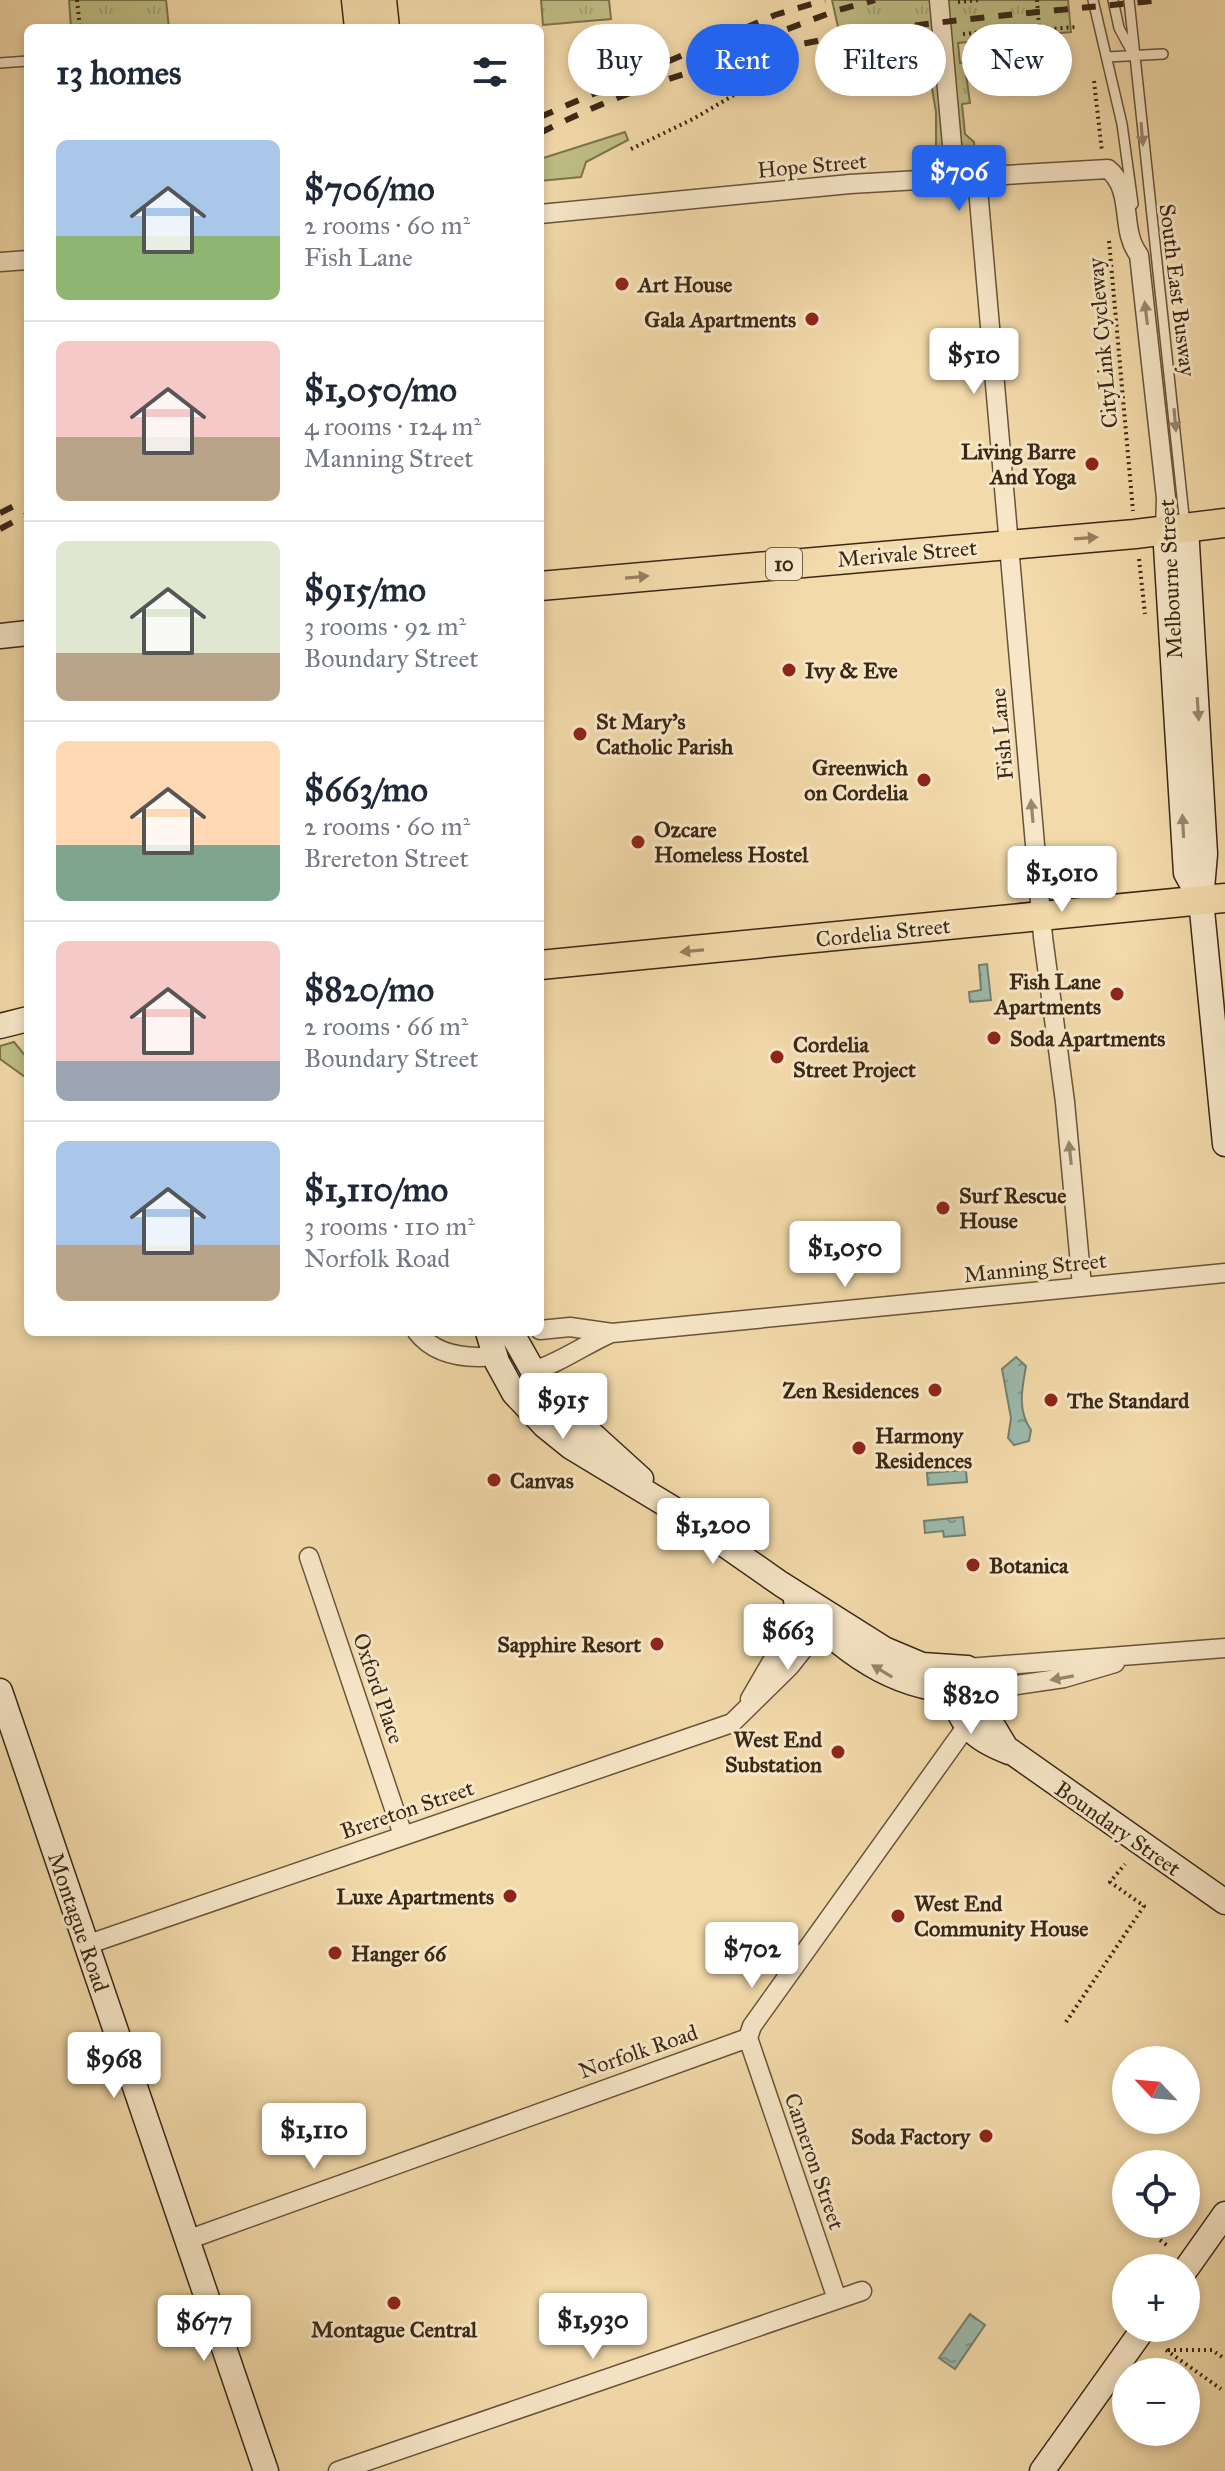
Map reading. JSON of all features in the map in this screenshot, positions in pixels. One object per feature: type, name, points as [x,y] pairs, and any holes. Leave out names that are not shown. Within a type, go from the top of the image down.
[{"type":"main road","points":[[356,0],[359,24]]},
{"type":"main road","points":[[382,0],[385,24]]},
{"type":"main road","name":"Merivale Street","points":[[544,586],[1135,534],[1225,523]]},
{"type":"main road","name":"Cordelia Street","points":[[544,965],[1213,899]]},
{"type":"street","points":[[939,0],[941,24]]},
{"type":"street","points":[[946,80],[955,178]]},
{"type":"street","name":"Hope Street","points":[[544,214],[850,184],[1095,168]]},
{"type":"street","name":"Melbourne Street","points":[[1095,168],[1115,175],[1124,192],[1129,242],[1139,255],[1165,483],[1175,529],[1186,873],[1213,899],[1225,1144]]},
{"type":"street","name":"Fish Lane","points":[[977,177],[1041,915],[1065,1102],[1082,1286]]},
{"type":"street","points":[[0,262],[24,260]]},
{"type":"street","points":[[0,636],[24,633]]},
{"type":"street","points":[[0,1026],[24,1020]]},
{"type":"street","points":[[0,1026],[24,1035]]},
{"type":"street","name":"Manning Street","points":[[544,1330],[570,1327],[612,1333],[1225,1273]]},
{"type":"street","name":"Manning Street","points":[[531,1371],[546,1368],[568,1353],[612,1333]]},
{"type":"street","points":[[420,1336],[425,1343],[443,1351],[464,1357],[495,1356],[531,1371]]},
{"type":"street","points":[[489,1336],[495,1356],[514,1393],[545,1426],[585,1456],[672,1508],[781,1584],[901,1657],[937,1668],[967,1668],[1225,1648]]},
{"type":"street","points":[[513,1336],[531,1371],[555,1401],[672,1508]]},
{"type":"street","name":"Oxford Place","points":[[309,1557],[403,1835]]},
{"type":"street","points":[[781,1584],[821,1627],[893,1678],[923,1688],[984,1690],[1064,1678],[1137,1657]]},
{"type":"street","points":[[741,1716],[779,1644],[803,1608]]},
{"type":"street","name":"Brereton Street","points":[[86,1945],[721,1727],[741,1716],[821,1627]]},
{"type":"street","points":[[748,2038],[752,2026],[966,1727],[957,1713],[953,1691],[967,1668]]},
{"type":"street","name":"Boundary Street","points":[[967,1668],[984,1690],[991,1723],[1011,1753]]},
{"type":"street","name":"Montague Road","points":[[0,1691],[266,2471]]},
{"type":"street","name":"Boundary Street","points":[[966,1727],[985,1742],[1011,1753],[1225,1902]]},
{"type":"street","points":[[1177,1870],[1225,1884]]},
{"type":"street","name":"Norfolk Road","points":[[187,2240],[748,2038]]},
{"type":"street","name":"Cameron Street","points":[[748,2038],[837,2299]]},
{"type":"street","points":[[1197,2254],[1225,2214]]},
{"type":"street","points":[[338,2471],[862,2291]]},
{"type":"street","points":[[1042,2471],[1134,2342]]},
{"type":"lane","points":[[1093,0],[1107,57],[1163,54]]},
{"type":"lane","name":"South East Busway","points":[[1113,0],[1119,28],[1134,56]]},
{"type":"lane","name":"South East Busway","points":[[1129,0],[1175,529]]},
{"type":"lane","name":"Melbourne Street","points":[[1107,57],[1129,166],[1139,255]]},
{"type":"lane","points":[[0,63],[24,61]]},
{"type":"path","points":[[77,0],[80,24]]},
{"type":"path","points":[[1037,0],[1039,24]]},
{"type":"path","points":[[1072,27],[1076,27]]},
{"type":"path","points":[[1093,75],[1095,168]]},
{"type":"path","points":[[631,149],[733,96]]},
{"type":"path","name":"CityLink Cycleway","points":[[1108,231],[1146,624]]},
{"type":"path","points":[[1066,2022],[1144,1906],[1110,1882],[1125,1864]]},
{"type":"path","points":[[1160,2240],[1168,2246]]},
{"type":"path","points":[[1221,2389],[1166,2350],[1212,2350],[1224,2359]]},
{"type":"green space","points":[[69,0],[166,0],[169,24],[71,24]]},
{"type":"green space","points":[[541,0],[609,0],[611,19],[543,24]]},
{"type":"green space","points":[[832,0],[1068,0],[1070,24],[962,24],[962,43],[958,43],[962,63],[962,96],[969,96],[970,103],[962,104],[965,134],[974,142],[976,165],[936,169],[933,96],[946,96],[946,24],[837,24]]},
{"type":"green space","points":[[625,132],[628,140],[586,162],[581,177],[544,181],[544,158]]},
{"type":"green space","points":[[14,1042],[24,1054],[24,1076],[0,1059],[0,1046]]},
{"type":"water","points":[[987,964],[991,1000],[970,1002],[969,992],[981,990],[979,965]]},
{"type":"water","points":[[1016,1357],[1026,1366],[1022,1407],[1031,1430],[1029,1441],[1014,1445],[1008,1438],[1011,1418],[1002,1369]]},
{"type":"water","points":[[966,1470],[967,1482],[928,1485],[927,1473]]},
{"type":"water","points":[[963,1517],[965,1535],[944,1537],[943,1531],[925,1533],[924,1521]]},
{"type":"water","points":[[970,2314],[985,2325],[955,2369],[939,2358]]},
{"type":"railway","points":[[544,115],[775,15],[825,0]]},
{"type":"railway","points":[[799,25],[875,0]]},
{"type":"railway","points":[[544,131],[616,98],[768,51],[921,25],[1161,0]]},
{"type":"railway","points":[[0,513],[24,501]]},
{"type":"railway","points":[[0,529],[24,516]]},
{"type":"place","name":"Art House","points":[[622,284]]},
{"type":"place","name":"Gala Apartments","points":[[812,319]]},
{"type":"place","name":"Living Barre And Yoga","points":[[1092,464]]},
{"type":"place","name":"Ivy & Eve","points":[[789,670]]},
{"type":"place","name":"St Mary's Catholic Parish","points":[[580,734]]},
{"type":"place","name":"Greenwich on Cordelia","points":[[924,780]]},
{"type":"place","name":"Ozcare Homeless Hostel","points":[[638,842]]},
{"type":"place","name":"Fish Lane Apartments","points":[[1117,994]]},
{"type":"place","name":"Soda Apartments","points":[[994,1038]]},
{"type":"place","name":"Cordelia Street Project","points":[[777,1057]]},
{"type":"place","name":"Surf Rescue House","points":[[943,1208]]},
{"type":"place","name":"Zen Residences","points":[[935,1390]]},
{"type":"place","name":"The Standard","points":[[1051,1400]]},
{"type":"place","name":"Harmony Residences","points":[[859,1448]]},
{"type":"place","name":"Canvas","points":[[494,1480]]},
{"type":"place","name":"Botanica","points":[[973,1565]]},
{"type":"place","name":"Sapphire Resort","points":[[657,1644]]},
{"type":"place","name":"West End Substation","points":[[838,1752]]},
{"type":"place","name":"Luxe Apartments","points":[[510,1896]]},
{"type":"place","name":"West End Community House","points":[[898,1916]]},
{"type":"place","name":"Hanger 66","points":[[335,1953]]},
{"type":"place","name":"Soda Factory","points":[[986,2136]]},
{"type":"place","name":"Montague Central","points":[[394,2303]]}]
